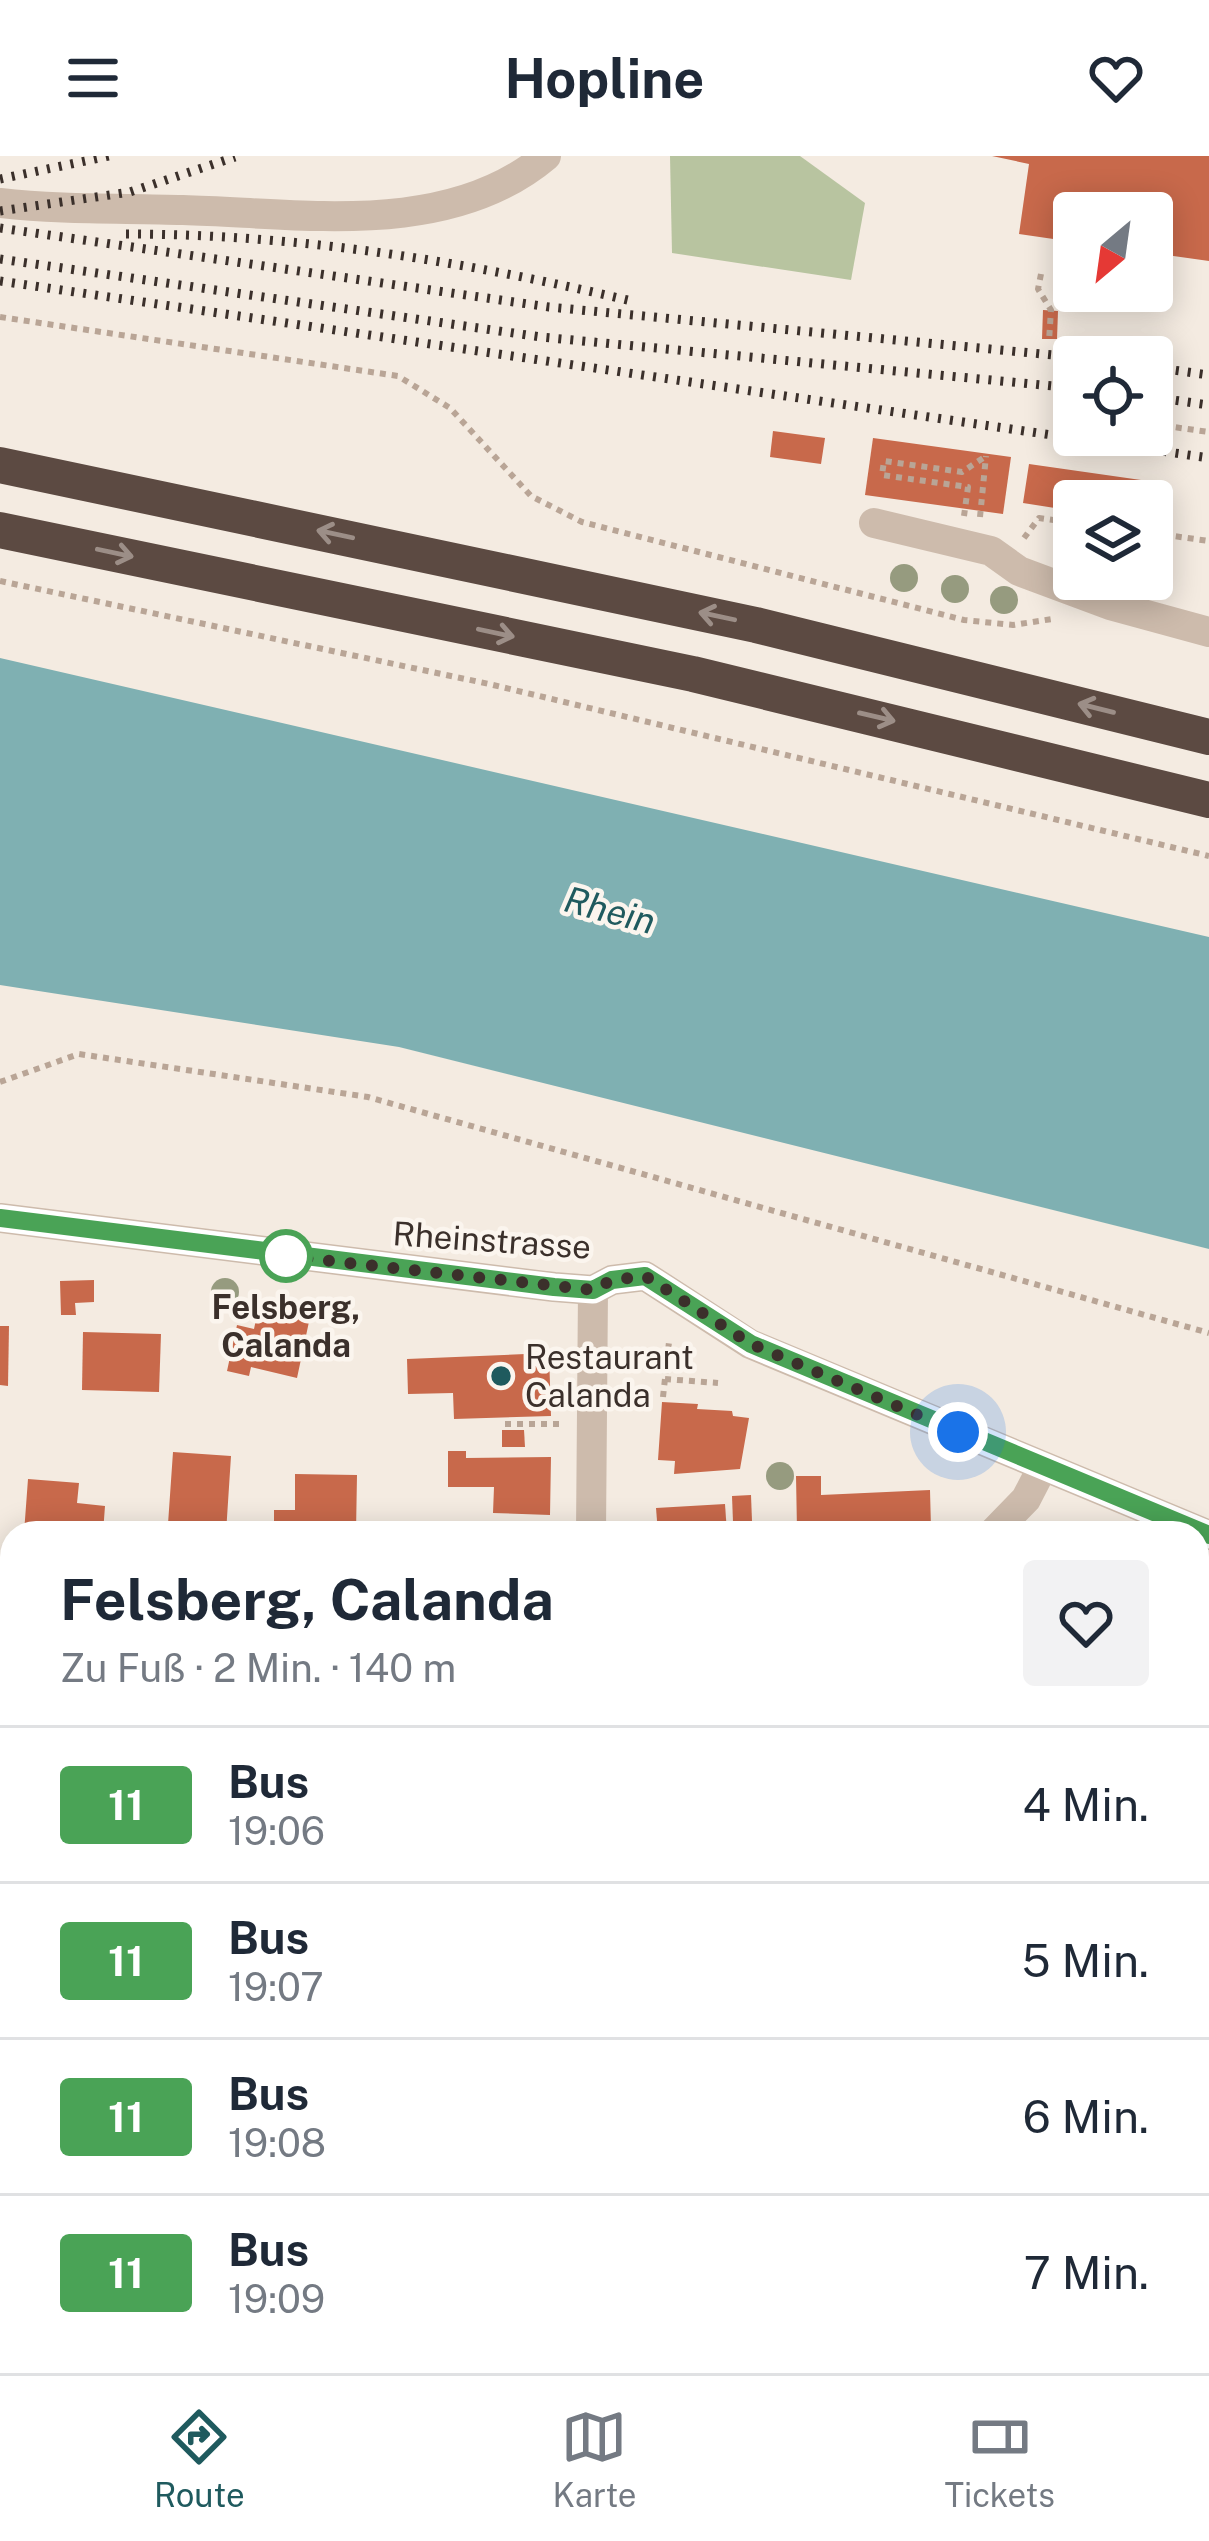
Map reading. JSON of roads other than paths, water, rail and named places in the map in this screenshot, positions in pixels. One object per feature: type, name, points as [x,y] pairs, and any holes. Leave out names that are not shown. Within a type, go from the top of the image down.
[{"type":"highway","points":[[0,465],[756,625],[1209,736]]},
{"type":"highway","points":[[0,530],[670,669],[1209,800]]},
{"type":"street","points":[[0,203],[334,216],[412,210],[487,190],[546,156]]},
{"type":"street","points":[[874,523],[991,551],[1019,571],[1110,605],[1209,632]]},
{"type":"street","name":"Rheinstrasse","points":[[0,1218],[593,1290],[612,1280],[645,1276],[751,1344],[1174,1521]]},
{"type":"street","points":[[590,1521],[593,1290]]},
{"type":"street","points":[[1005,1521],[1026,1499],[1042,1468]]},
{"type":"water","name":"Rhein","points":[[0,658],[1209,937],[1209,1249],[399,1047],[0,985]]},
{"type":"railway","points":[[0,179],[109,156]]},
{"type":"railway","points":[[0,211],[130,192],[235,157]]},
{"type":"railway","points":[[0,228],[549,307],[1053,355]]},
{"type":"railway","points":[[126,234],[255,239],[383,253],[636,302]]},
{"type":"railway","points":[[0,259],[541,337],[1053,386]]},
{"type":"railway","points":[[0,281],[1209,458]]},
{"type":"railway","points":[[1173,370],[1209,375]]},
{"type":"railway","points":[[1173,400],[1209,405]]},
{"type":"place","name":"Felsberg, Calanda","points":[[286,1256]]},
{"type":"place","name":"Restaurant Calanda","points":[[501,1376]]}]
